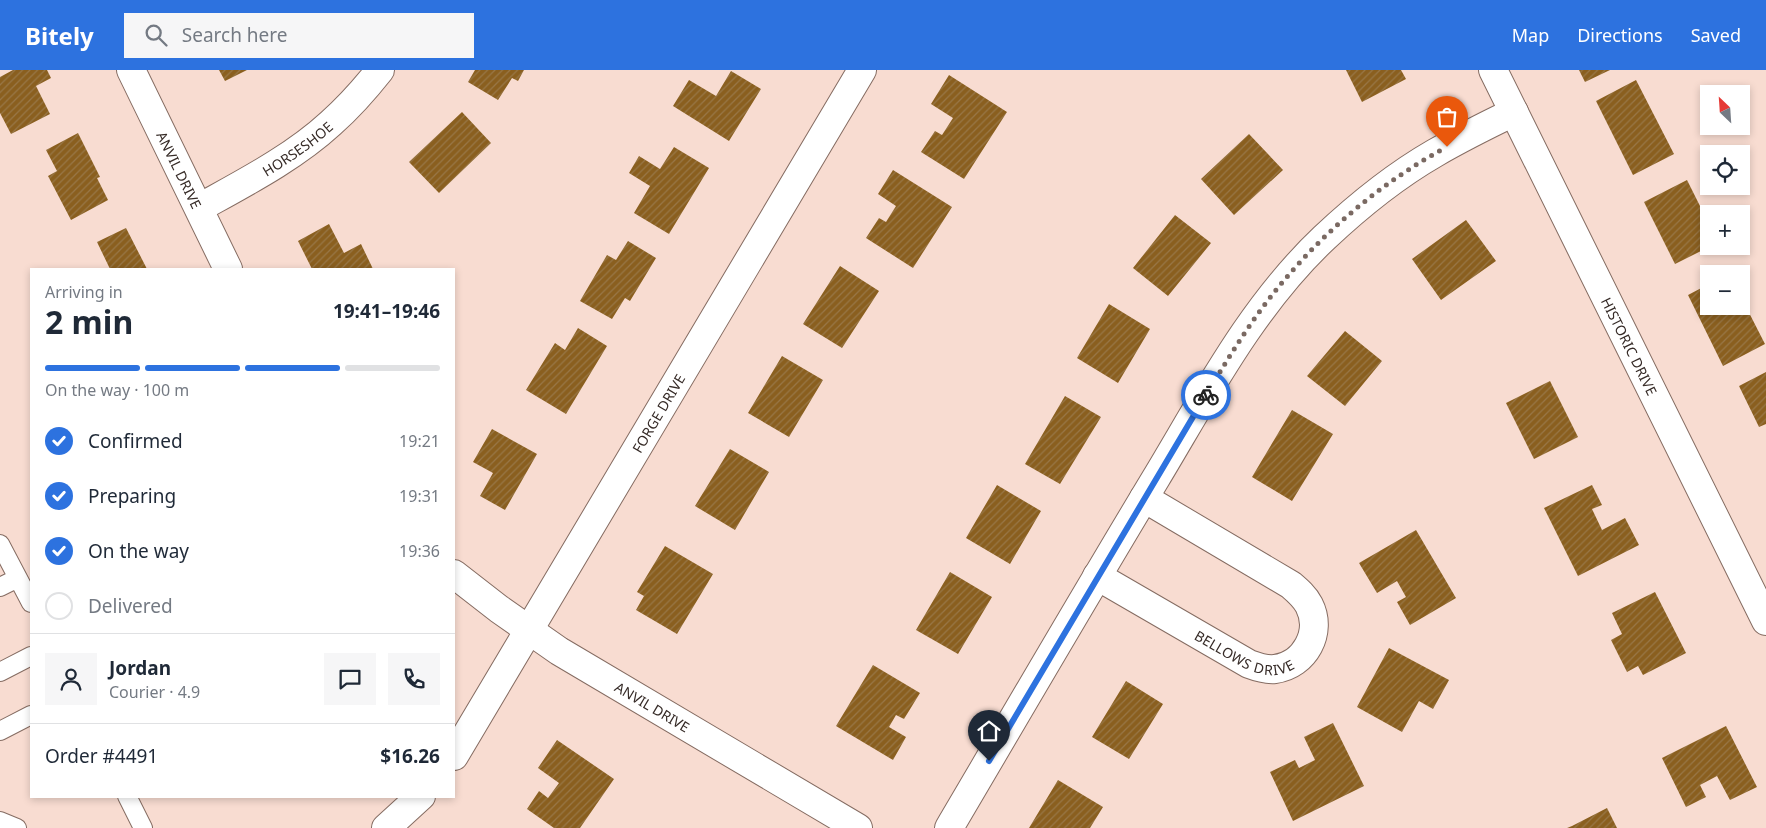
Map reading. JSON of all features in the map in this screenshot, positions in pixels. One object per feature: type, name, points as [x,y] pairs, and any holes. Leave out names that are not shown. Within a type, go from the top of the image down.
[{"type":"street","name":"ANVIL DRIVE","points":[[131,70],[228,268]]},
{"type":"street","name":"HORSESHOE","points":[[199,208],[263,172],[330,125],[354,102],[380,70]]},
{"type":"street","name":"FORGE DRIVE","points":[[455,754],[862,70]]},
{"type":"street","name":"HISTORIC DRIVE","points":[[1494,70],[1766,621]]},
{"type":"street","points":[[950,828],[1144,498],[1245,332],[1269,299],[1294,269],[1324,238],[1363,204],[1402,174],[1435,153],[1514,112]]},
{"type":"street","name":"BELLOWS DRIVE","points":[[1097,576],[1249,664],[1260,668],[1275,669],[1290,664],[1303,655],[1308,647],[1313,638],[1314,624],[1309,605],[1301,594],[1291,585],[1144,498]]},
{"type":"street","name":"ANVIL DRIVE","points":[[455,575],[529,631],[558,650],[858,828]]},
{"type":"street","points":[[386,828],[418,798]]},
{"type":"lane","points":[[0,544],[30,601]]},
{"type":"lane","points":[[0,587],[18,578]]},
{"type":"lane","points":[[0,672],[30,657]]},
{"type":"lane","points":[[0,731],[30,716]]},
{"type":"lane","points":[[128,798],[143,828]]},
{"type":"lane","points":[[0,821],[17,828]]},
{"type":"building","points":[[13,70],[47,70],[51,78],[36,86],[50,114],[11,134],[0,113],[0,77]]},
{"type":"building","points":[[219,70],[247,70],[225,81]]},
{"type":"building","points":[[475,70],[524,70],[518,81],[512,78],[498,100],[468,82]]},
{"type":"building","points":[[1346,70],[1401,70],[1406,79],[1362,102]]},
{"type":"building","points":[[1579,70],[1610,70],[1585,82]]},
{"type":"building","points":[[731,71],[761,89],[729,141],[673,106],[689,80],[716,96]]},
{"type":"building","points":[[949,75],[1007,112],[964,179],[921,152],[935,131],[942,135],[953,118],[931,104]]},
{"type":"building","points":[[1636,80],[1674,154],[1633,175],[1596,101]]},
{"type":"building","points":[[462,112],[491,143],[439,193],[409,162]]},
{"type":"building","points":[[78,133],[100,177],[97,178],[108,200],[71,220],[48,176],[57,171],[46,150]]},
{"type":"building","points":[[1249,134],[1283,170],[1234,215],[1201,179]]},
{"type":"building","points":[[674,147],[709,168],[669,234],[634,213],[650,186],[629,173],[639,156],[660,169]]},
{"type":"building","points":[[893,170],[952,207],[913,268],[866,238],[879,218],[886,222],[896,206],[878,194]]},
{"type":"building","points":[[1687,180],[1700,206],[1700,252],[1675,264],[1644,202]]},
{"type":"building","points":[[1175,215],[1211,243],[1168,296],[1133,268]]},
{"type":"building","points":[[1466,220],[1496,261],[1441,300],[1412,259]]},
{"type":"building","points":[[329,224],[344,253],[361,244],[373,268],[312,268],[298,241]]},
{"type":"building","points":[[126,228],[146,268],[110,268],[97,242]]},
{"type":"building","points":[[628,241],[656,258],[630,301],[625,298],[612,319],[580,301],[607,255],[616,260]]},
{"type":"building","points":[[840,266],[879,291],[842,348],[803,324]]},
{"type":"building","points":[[1700,289],[1700,315],[1750,315],[1765,344],[1723,366],[1688,295]]},
{"type":"building","points":[[1109,304],[1150,329],[1118,383],[1077,358]]},
{"type":"building","points":[[578,328],[607,346],[566,414],[526,390],[555,343],[565,350]]},
{"type":"building","points":[[1345,331],[1382,361],[1345,406],[1307,376]]},
{"type":"building","points":[[782,356],[823,380],[789,437],[748,413]]},
{"type":"building","points":[[1766,372],[1766,424],[1759,427],[1739,386]]},
{"type":"building","points":[[1550,381],[1578,437],[1534,459],[1506,403]]},
{"type":"building","points":[[1065,396],[1101,417],[1060,484],[1025,464]]},
{"type":"building","points":[[1292,410],[1333,434],[1292,501],[1252,477]]},
{"type":"building","points":[[492,429],[537,454],[505,510],[480,496],[493,473],[473,462]]},
{"type":"building","points":[[730,449],[769,472],[735,530],[695,506]]},
{"type":"building","points":[[997,485],[1041,511],[1010,564],[966,538]]},
{"type":"building","points":[[1592,485],[1602,505],[1592,509],[1602,530],[1625,518],[1639,545],[1578,576],[1544,508]]},
{"type":"building","points":[[1416,530],[1456,598],[1410,625],[1397,602],[1406,597],[1397,581],[1377,593],[1359,563]]},
{"type":"building","points":[[665,546],[713,574],[677,634],[636,610],[644,596],[637,592]]},
{"type":"building","points":[[950,572],[992,597],[958,654],[916,630]]},
{"type":"building","points":[[1655,592],[1686,653],[1643,675],[1638,666],[1627,672],[1611,640],[1622,634],[1612,613]]},
{"type":"building","points":[[1389,648],[1449,680],[1433,709],[1419,701],[1402,732],[1357,707]]},
{"type":"building","points":[[873,665],[920,693],[904,719],[896,715],[889,727],[906,737],[893,760],[836,726]]},
{"type":"building","points":[[1126,681],[1163,704],[1129,759],[1092,737]]},
{"type":"building","points":[[1333,723],[1364,786],[1293,821],[1270,772],[1295,760],[1299,768],[1315,760],[1304,737]]},
{"type":"building","points":[[1726,726],[1757,787],[1730,800],[1717,776],[1700,785],[1706,797],[1686,807],[1662,758]]},
{"type":"building","points":[[557,740],[614,779],[580,828],[554,828],[527,809],[539,791],[548,798],[559,783],[538,768]]},
{"type":"building","points":[[1058,780],[1103,807],[1090,828],[1029,828]]},
{"type":"building","points":[[1607,808],[1617,828],[1567,828],[1572,826]]},
{"type":"way so far","points":[[1206,395],[1245,332],[1269,299],[1294,269],[1324,238],[1363,204],[1402,174],[1447,147]]},
{"type":"route","points":[[989,761],[1206,395]]}]
